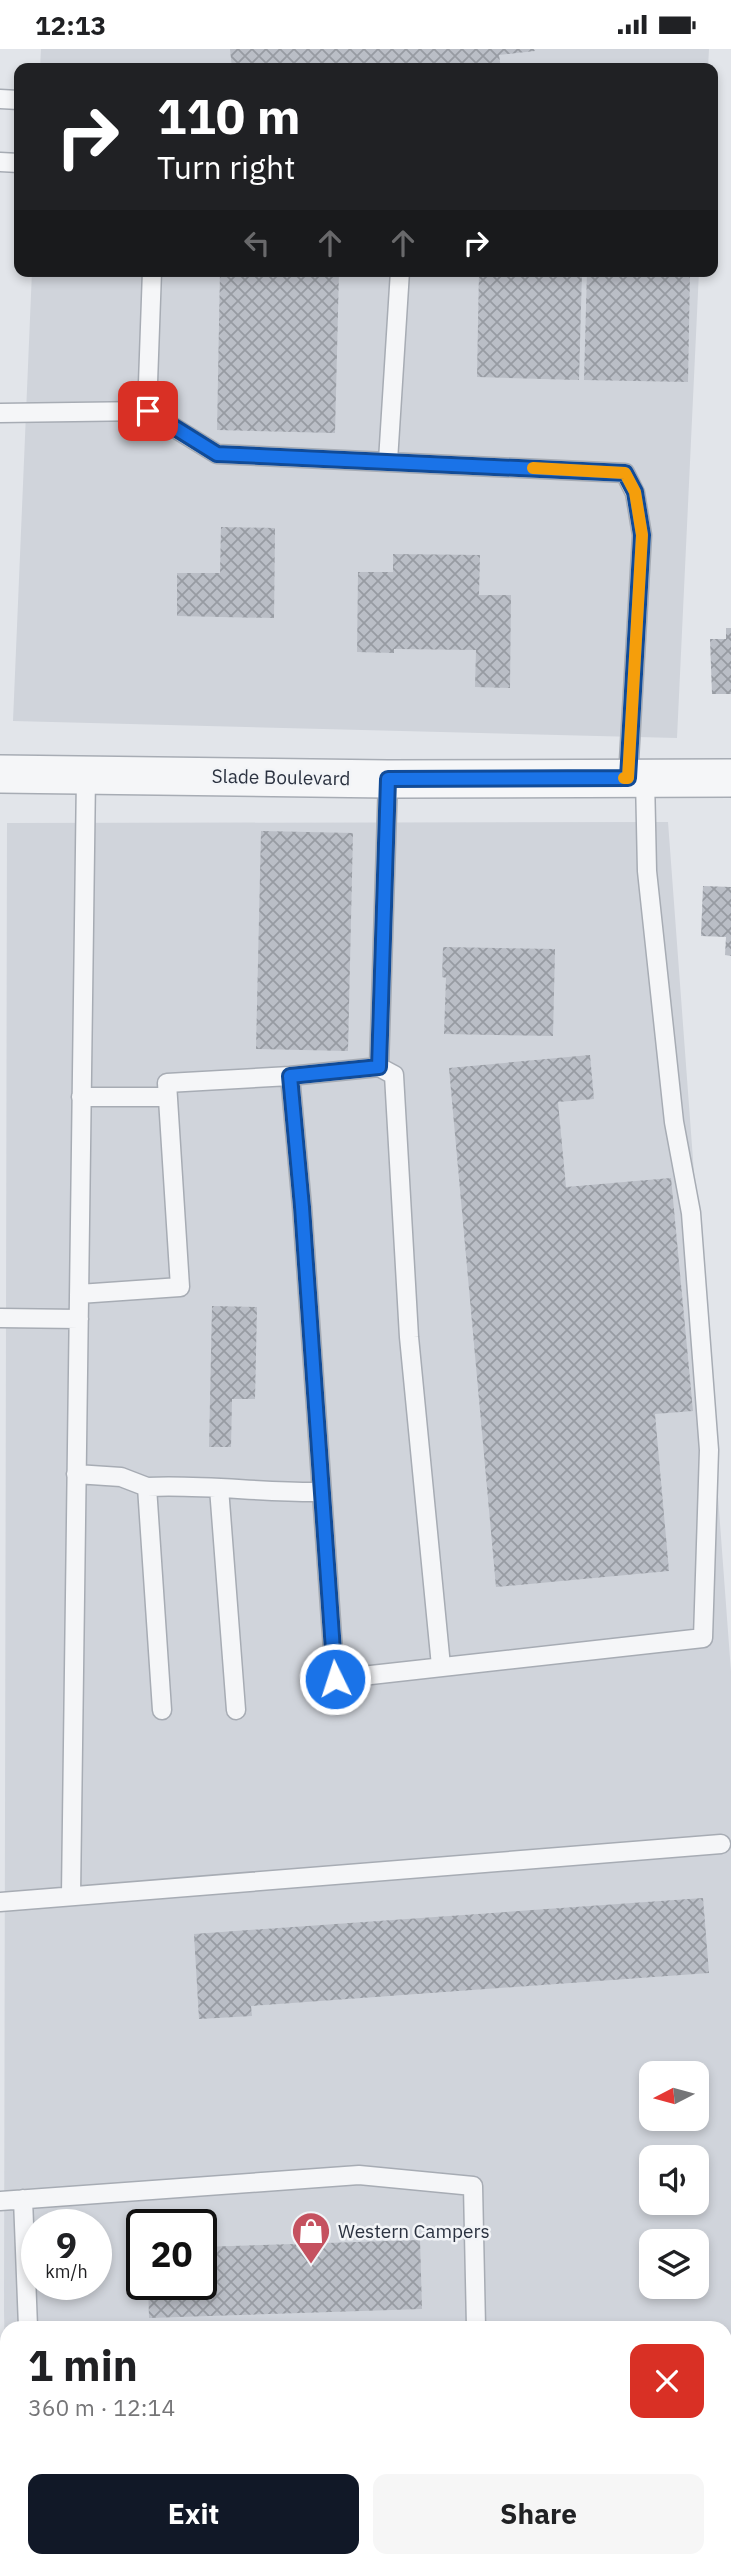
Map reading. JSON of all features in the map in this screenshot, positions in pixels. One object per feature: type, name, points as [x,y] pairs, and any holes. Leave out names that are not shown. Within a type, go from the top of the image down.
[{"type":"street","name":"Slade Boulevard","points":[[0,774],[388,779],[731,778]]},
{"type":"lane","points":[[148,411],[152,277]]},
{"type":"lane","points":[[388,461],[400,277]]},
{"type":"lane","points":[[0,413],[148,411],[217,454],[625,473],[635,492],[642,535],[636,778],[674,1122],[691,1213],[709,1450],[703,1638],[335,1679],[303,1220],[290,1076]]},
{"type":"lane","points":[[71,1895],[86,775]]},
{"type":"lane","points":[[379,1067],[388,779]]},
{"type":"lane","points":[[79,1294],[180,1287],[167,1083],[290,1076],[379,1067],[394,1075],[409,1337],[441,1666]]},
{"type":"lane","points":[[81,1097],[167,1097]]},
{"type":"lane","points":[[0,1318],[79,1319]]},
{"type":"lane","points":[[76,1473],[121,1477],[147,1487],[178,1485],[276,1493],[322,1492]]},
{"type":"lane","points":[[147,1487],[162,1710]]},
{"type":"lane","points":[[219,1488],[236,1710]]},
{"type":"lane","points":[[0,1902],[721,1843]]},
{"type":"lane","points":[[0,2201],[359,2175],[473,2186],[476,2321]]},
{"type":"lane","points":[[23,2199],[28,2321]]},
{"type":"shaded area","points":[[41,49],[709,49],[708,63],[40,63]]},
{"type":"shaded area","points":[[32,277],[699,277],[677,738],[13,721]]},
{"type":"shaded area","points":[[668,822],[731,1672],[731,2321],[4,2321],[7,823]]},
{"type":"building","points":[[230,49],[535,51],[499,55],[500,63],[231,63]]},
{"type":"building","points":[[220,277],[339,277],[335,433],[217,430]]},
{"type":"building","points":[[479,277],[582,277],[579,380],[477,377]]},
{"type":"building","points":[[587,277],[690,277],[688,382],[584,380]]},
{"type":"building","points":[[221,527],[275,528],[274,618],[177,616],[177,573],[220,573]]},
{"type":"building","points":[[393,554],[480,555],[479,595],[511,595],[510,688],[475,687],[476,650],[394,649],[394,653],[357,652],[358,572],[393,572]]},
{"type":"building","points":[[726,628],[731,628],[731,694],[712,694],[710,639],[726,639]]},
{"type":"building","points":[[261,831],[353,833],[348,1051],[256,1049]]},
{"type":"building","points":[[703,886],[731,887],[731,956],[725,955],[726,937],[701,936]]},
{"type":"building","points":[[443,947],[555,949],[553,1036],[444,1034],[446,978],[442,977]]},
{"type":"building","points":[[590,1055],[594,1099],[558,1102],[566,1187],[671,1178],[693,1411],[655,1414],[669,1571],[496,1587],[449,1068]]},
{"type":"building","points":[[212,1306],[257,1307],[255,1399],[232,1399],[231,1447],[209,1447]]},
{"type":"building","points":[[703,1898],[709,1973],[251,2006],[252,2016],[199,2019],[194,1934]]},
{"type":"building","name":"Western Campers","points":[[420,2240],[422,2309],[149,2318],[148,2300],[217,2300],[217,2246]]},
{"type":"slow traffic","points":[[533,468],[625,473],[635,492],[642,535],[628,778],[624,778]]},
{"type":"place","name":"Western Campers","points":[[311,2265]]},
{"type":"route","points":[[148,411],[217,454],[625,473],[635,492],[642,535],[628,778],[388,779],[379,1067],[290,1076],[302,1207],[335,1679]]}]
